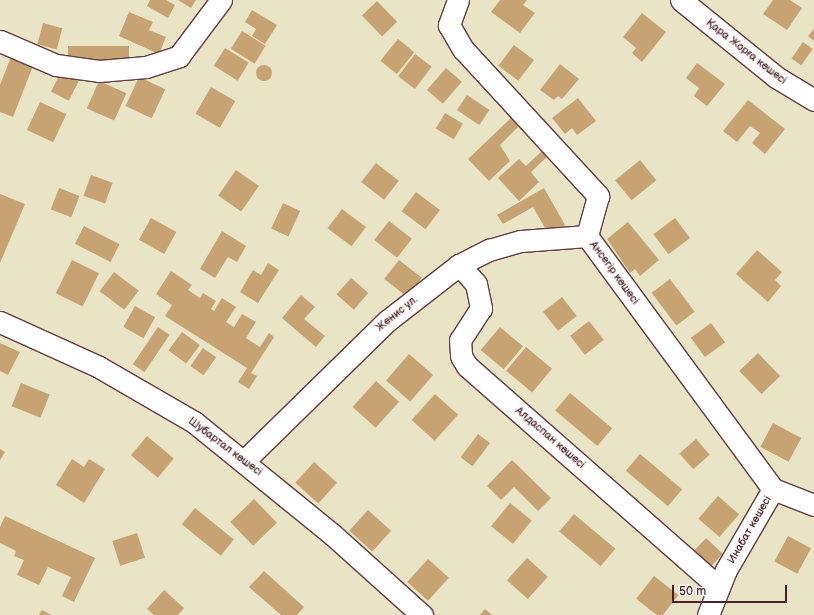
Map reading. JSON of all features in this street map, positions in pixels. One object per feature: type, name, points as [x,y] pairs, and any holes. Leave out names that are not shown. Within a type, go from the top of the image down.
[{"type":"street","points":[[0,41],[56,65],[99,71],[146,67],[179,56],[221,0]]},
{"type":"street","name":"Ансегір көшесі","points":[[458,0],[449,25],[462,49],[598,196],[587,236],[773,489]]},
{"type":"street","name":"Қара Жорға көшесі","points":[[681,0],[776,77],[814,100]]},
{"type":"street","name":"Женис ул.","points":[[245,460],[387,321],[459,265],[488,250],[521,242],[587,236]]},
{"type":"street","name":"Алдаспан көшесі","points":[[459,265],[476,284],[481,308],[460,340],[461,356],[467,366],[719,587]]},
{"type":"street","name":"Шубартал көшесі","points":[[0,322],[100,367],[194,422],[245,460],[422,615]]},
{"type":"street","points":[[773,489],[814,505]]},
{"type":"street","name":"Инабат көшесі","points":[[708,615],[719,587],[773,489]]},
{"type":"building","points":[[150,0],[166,0],[175,5],[168,18],[147,6]]},
{"type":"building","points":[[178,0],[196,0],[191,8]]},
{"type":"building","points":[[500,0],[527,0],[523,5],[535,13],[520,33],[491,12]]},
{"type":"building","points":[[773,0],[790,0],[802,8],[787,30],[763,14]]},
{"type":"building","points":[[377,1],[397,22],[382,36],[362,16]]},
{"type":"building","points":[[252,10],[277,25],[265,44],[252,36],[256,29],[245,22]]},
{"type":"building","points":[[129,12],[153,22],[149,30],[166,37],[159,54],[119,36]]},
{"type":"building","points":[[642,13],[666,32],[642,62],[632,53],[636,48],[623,37]]},
{"type":"building","points":[[43,23],[62,28],[57,49],[37,44]]},
{"type":"building","points":[[814,29],[814,41],[808,36]]},
{"type":"building","points":[[242,31],[266,46],[255,64],[231,49]]},
{"type":"building","points":[[398,39],[414,52],[397,74],[380,61]]},
{"type":"building","points":[[803,42],[813,49],[801,65],[792,58]]},
{"type":"building","points":[[514,45],[534,60],[518,81],[498,66]]},
{"type":"building","points":[[68,46],[129,46],[129,64],[68,64]]},
{"type":"building","points":[[225,48],[249,63],[238,81],[214,66]]},
{"type":"building","points":[[415,54],[432,67],[415,89],[398,76]]},
{"type":"building","points":[[11,57],[33,66],[13,117],[0,112],[0,85]]},
{"type":"building","points":[[697,63],[725,84],[707,106],[694,96],[699,88],[686,78]]},
{"type":"building","points":[[560,64],[579,79],[562,99],[558,96],[554,100],[540,90]]},
{"type":"building","points":[[261,65],[267,65],[272,70],[270,79],[267,81],[261,81],[256,76],[256,70]]},
{"type":"building","points":[[446,68],[462,82],[443,104],[427,90]]},
{"type":"building","points":[[61,72],[79,81],[69,101],[51,92]]},
{"type":"building","points":[[139,77],[165,89],[152,118],[125,106]]},
{"type":"building","points":[[99,81],[126,93],[114,121],[87,108]]},
{"type":"building","points":[[211,87],[235,101],[220,128],[196,114]]},
{"type":"building","points":[[467,95],[489,110],[479,125],[457,110]]},
{"type":"building","points":[[578,98],[596,121],[577,135],[572,128],[565,134],[552,118]]},
{"type":"building","points":[[748,100],[785,129],[765,154],[752,143],[760,133],[750,126],[737,142],[723,131]]},
{"type":"building","points":[[40,102],[66,114],[53,142],[27,130]]},
{"type":"building","points":[[445,113],[463,124],[454,139],[436,128]]},
{"type":"building","points":[[512,117],[520,125],[500,145],[510,161],[489,181],[468,159]]},
{"type":"building","points":[[543,150],[548,156],[531,172],[539,182],[519,201],[498,178],[519,159],[526,166]]},
{"type":"building","points":[[640,160],[656,180],[631,200],[615,180]]},
{"type":"building","points":[[376,163],[399,181],[384,200],[361,182]]},
{"type":"building","points":[[236,170],[259,186],[241,211],[218,195]]},
{"type":"building","points":[[91,175],[113,183],[105,204],[83,196]]},
{"type":"building","points":[[59,188],[80,196],[71,217],[51,209]]},
{"type":"building","points":[[544,188],[565,225],[549,235],[533,207],[503,224],[497,215]]},
{"type":"building","points":[[416,192],[440,210],[426,229],[402,211]]},
{"type":"building","points":[[0,194],[25,204],[0,263]]},
{"type":"building","points":[[283,203],[300,211],[288,236],[271,228]]},
{"type":"building","points":[[342,209],[366,227],[352,246],[328,228]]},
{"type":"building","points":[[151,218],[176,232],[164,254],[139,240]]},
{"type":"building","points":[[675,218],[690,238],[668,254],[653,234]]},
{"type":"building","points":[[389,221],[412,239],[397,258],[374,240]]},
{"type":"building","points":[[628,222],[659,260],[640,276],[635,269],[630,273],[607,239]]},
{"type":"building","points":[[84,226],[120,244],[111,262],[75,244]]},
{"type":"building","points":[[222,231],[246,246],[237,262],[228,257],[215,278],[200,269]]},
{"type":"building","points":[[757,250],[782,272],[775,280],[781,286],[768,302],[736,274]]},
{"type":"building","points":[[72,260],[99,273],[83,306],[56,293]]},
{"type":"building","points":[[399,260],[422,278],[407,297],[384,279]]},
{"type":"building","points":[[268,263],[279,270],[258,303],[240,292],[253,270],[261,275]]},
{"type":"building","points":[[171,271],[192,285],[188,290],[200,298],[203,293],[216,301],[211,309],[214,311],[222,298],[236,307],[226,322],[234,327],[242,314],[256,322],[246,338],[260,347],[269,333],[274,337],[251,373],[257,376],[249,389],[238,382],[247,368],[165,316],[172,305],[156,294]]},
{"type":"building","points":[[114,272],[139,291],[124,310],[100,291]]},
{"type":"building","points":[[351,278],[368,293],[354,310],[337,295]]},
{"type":"building","points":[[670,279],[695,312],[676,326],[652,293]]},
{"type":"building","points":[[301,295],[315,307],[304,319],[325,336],[316,347],[282,318]]},
{"type":"building","points":[[562,297],[577,316],[558,331],[543,312]]},
{"type":"building","points":[[135,306],[155,317],[143,338],[123,327]]},
{"type":"building","points":[[589,321],[604,340],[585,355],[570,336]]},
{"type":"building","points":[[711,323],[725,342],[705,357],[691,338]]},
{"type":"building","points":[[158,327],[170,335],[144,372],[133,364]]},
{"type":"building","points":[[500,327],[523,346],[504,369],[481,350]]},
{"type":"building","points":[[182,332],[200,345],[186,364],[168,351]]},
{"type":"building","points":[[0,343],[20,352],[8,375],[0,371]]},
{"type":"building","points":[[526,347],[552,369],[532,393],[506,371]]},
{"type":"building","points":[[203,348],[216,357],[203,375],[190,366]]},
{"type":"building","points":[[758,353],[780,376],[762,394],[739,371]]},
{"type":"building","points":[[409,354],[433,375],[410,401],[386,380]]},
{"type":"building","points":[[376,381],[399,402],[376,428],[353,407]]},
{"type":"building","points":[[21,383],[50,395],[40,418],[12,406]]},
{"type":"building","points":[[570,393],[612,428],[597,446],[555,411]]},
{"type":"building","points":[[435,394],[458,415],[435,441],[412,420]]},
{"type":"building","points":[[773,423],[801,438],[789,462],[760,447]]},
{"type":"building","points":[[478,434],[490,443],[473,466],[461,457]]},
{"type":"building","points":[[147,436],[174,458],[158,478],[131,455]]},
{"type":"building","points":[[696,439],[710,455],[693,469],[679,453]]},
{"type":"building","points":[[0,449],[5,452],[0,460]]},
{"type":"building","points":[[640,454],[682,489],[668,506],[626,471]]},
{"type":"building","points":[[72,459],[84,467],[89,459],[105,469],[84,503],[56,485]]},
{"type":"building","points":[[512,460],[551,498],[538,511],[514,487],[501,500],[487,486]]},
{"type":"building","points":[[314,462],[337,483],[318,504],[295,483]]},
{"type":"building","points":[[718,496],[739,514],[719,537],[698,519]]},
{"type":"building","points":[[254,499],[277,523],[253,546],[230,522]]},
{"type":"building","points":[[510,503],[532,521],[513,544],[491,526]]},
{"type":"building","points":[[195,508],[234,539],[221,556],[182,524]]},
{"type":"building","points":[[368,510],[391,531],[372,552],[349,531]]},
{"type":"building","points":[[574,514],[615,549],[601,566],[559,532]]},
{"type":"building","points":[[5,516],[95,558],[74,602],[62,596],[71,577],[48,567],[39,585],[17,575],[24,560],[14,556],[16,551],[0,543],[0,527]]},
{"type":"building","points":[[137,533],[145,558],[120,566],[112,541]]},
{"type":"building","points":[[788,536],[811,548],[797,574],[774,562]]},
{"type":"building","points":[[706,538],[723,554],[708,569],[692,553]]},
{"type":"building","points":[[527,558],[548,577],[528,599],[507,580]]},
{"type":"building","points":[[428,559],[449,578],[428,601],[407,582]]},
{"type":"building","points":[[264,571],[304,607],[297,615],[281,615],[249,587]]},
{"type":"building","points":[[654,576],[678,595],[663,615],[657,615],[636,599]]},
{"type":"building","points":[[164,590],[184,608],[178,615],[154,615],[147,609]]},
{"type":"building","points":[[485,609],[492,615],[480,615]]},
{"type":"building","points":[[42,610],[51,615],[39,615]]}]
